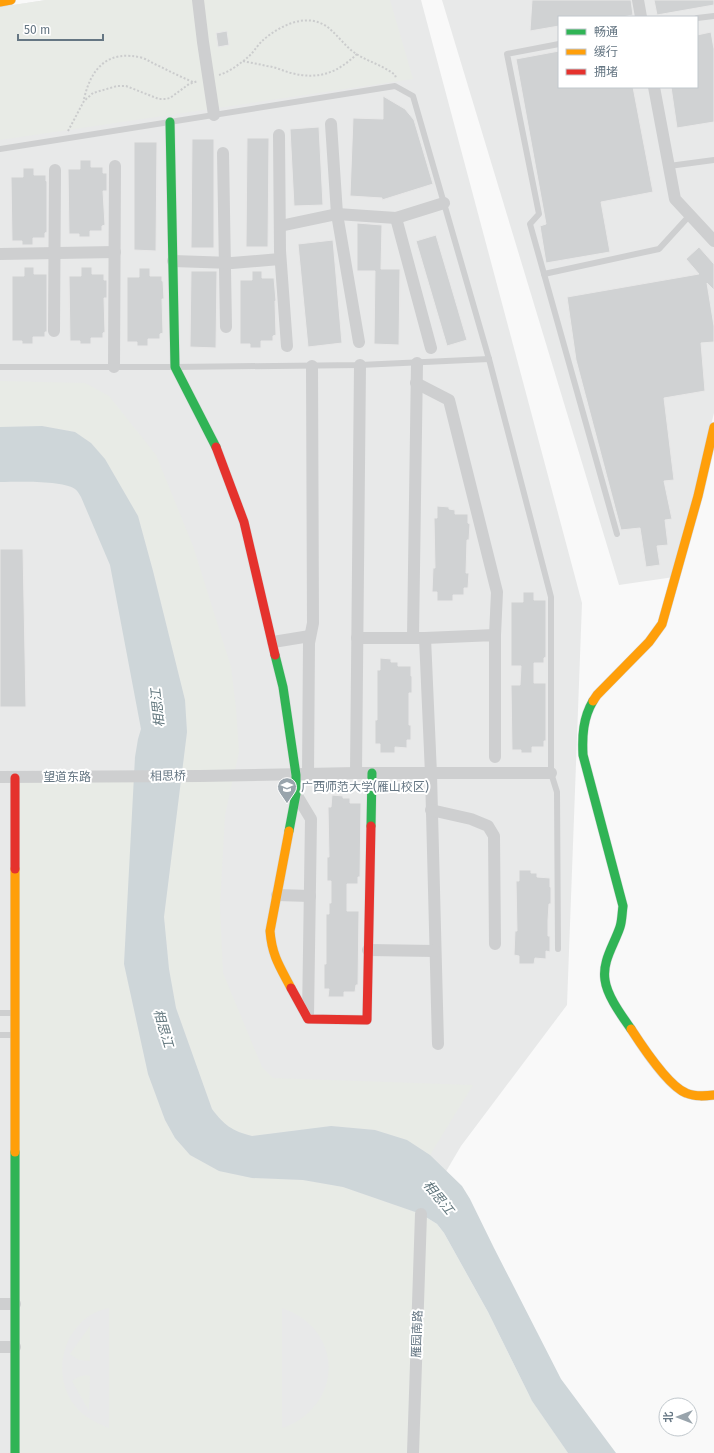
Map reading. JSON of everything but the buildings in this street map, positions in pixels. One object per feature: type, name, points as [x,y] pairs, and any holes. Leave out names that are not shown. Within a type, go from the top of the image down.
[{"type":"street","points":[[0,2],[11,0]]},
{"type":"street","points":[[198,0],[214,115]]},
{"type":"street","points":[[638,0],[641,16]]},
{"type":"street","points":[[654,88],[674,199],[714,241]]},
{"type":"street","points":[[170,122],[175,368],[219,454],[244,522],[273,642],[302,775]]},
{"type":"street","points":[[331,124],[337,214],[359,342]]},
{"type":"street","points":[[279,135],[280,259],[287,346]]},
{"type":"street","points":[[223,153],[226,327]]},
{"type":"street","points":[[114,367],[116,166]]},
{"type":"street","points":[[54,331],[55,170]]},
{"type":"street","points":[[280,226],[337,214],[396,218],[444,203]]},
{"type":"street","points":[[396,218],[431,348]]},
{"type":"street","points":[[0,254],[115,252]]},
{"type":"street","points":[[173,261],[225,263],[280,259]]},
{"type":"street","points":[[412,638],[417,363]]},
{"type":"street","points":[[356,773],[360,365]]},
{"type":"street","points":[[308,1019],[276,962],[272,950],[270,931],[296,794],[302,775],[309,643],[313,623],[312,366]]},
{"type":"street","points":[[416,383],[449,400],[497,592],[495,635],[496,757]]},
{"type":"street","points":[[714,427],[696,504],[662,624],[648,642],[597,696],[589,708],[582,737],[583,755],[623,906],[620,926],[608,956],[605,971],[605,984],[618,1011],[674,1085],[682,1092],[691,1095],[714,1095]]},
{"type":"street","points":[[357,638],[425,638],[495,635]]},
{"type":"street","points":[[273,642],[310,636]]},
{"type":"street","points":[[425,638],[431,774],[438,1044]]},
{"type":"street","name":"相思桥","points":[[135,777],[356,773],[551,773]]},
{"type":"street","points":[[308,1019],[367,1020],[372,773]]},
{"type":"street","name":"望道东路","points":[[0,777],[135,777]]},
{"type":"street","points":[[15,1453],[16,778]]},
{"type":"street","points":[[296,794],[311,819],[308,1019]]},
{"type":"street","points":[[431,810],[482,823],[488,826],[494,836],[495,944]]},
{"type":"street","points":[[277,895],[310,896]]},
{"type":"street","points":[[368,950],[435,951]]},
{"type":"street","name":"雁园南路","points":[[412,1453],[421,1214]]},
{"type":"street","points":[[0,1304],[15,1304]]},
{"type":"street","points":[[0,1347],[15,1347]]},
{"type":"lane","points":[[698,18],[714,16]]},
{"type":"lane","points":[[558,44],[507,54],[539,214],[530,224],[617,534]]},
{"type":"lane","points":[[0,149],[395,86],[414,96],[489,359],[552,597],[551,773],[557,792],[558,949]]},
{"type":"lane","points":[[669,166],[714,160]]},
{"type":"lane","points":[[544,274],[659,249],[690,215]]},
{"type":"lane","points":[[0,367],[175,368],[312,366],[489,359]]},
{"type":"lane","points":[[0,1013],[15,1013]]},
{"type":"lane","points":[[0,1035],[15,1035]]},
{"type":"path","points":[[64,139],[76,112],[84,101],[93,93],[117,86],[126,86],[158,99],[170,98],[189,84],[222,74],[243,61],[274,31],[306,19],[318,22],[330,29],[357,54],[372,63],[384,67],[396,75],[398,87]]},
{"type":"path","points":[[243,61],[268,66],[292,74],[313,76],[333,72],[357,54]]},
{"type":"path","points":[[84,101],[86,89],[93,72],[102,64],[113,58],[125,56],[144,58],[193,82]]},
{"type":"shaded area","name":"广西师范大学(雁山校区)","points":[[46,0],[421,0],[582,603],[567,1005],[461,1146],[421,1214],[532,1401],[568,1453],[0,1453],[0,7]]},
{"type":"shaded area","points":[[46,0],[390,0],[413,79],[0,140],[0,7]]},
{"type":"shaded area","points":[[442,0],[714,0],[714,413],[674,577],[619,585]]},
{"type":"shaded area","points":[[0,381],[85,383],[109,396],[156,455],[193,546],[231,667],[236,708],[239,752],[225,815],[220,906],[223,973],[262,1067],[273,1078],[473,1085],[430,1155],[407,1140],[375,1130],[331,1126],[252,1136],[229,1127],[212,1109],[176,1008],[169,969],[164,917],[187,732],[185,700],[138,516],[105,459],[91,443],[75,432],[42,426],[0,427]]},
{"type":"shaded area","points":[[135,777],[124,964],[148,1074],[165,1120],[175,1138],[190,1155],[219,1171],[252,1178],[303,1180],[343,1187],[421,1214],[437,1224],[444,1233],[488,1312],[532,1401],[568,1453],[15,1453],[15,778]],"holes":[[[109,1308],[109,1428],[90,1419],[75,1406],[67,1392],[63,1377],[63,1362],[66,1347],[72,1334],[82,1322],[94,1313]],[[282,1308],[300,1317],[315,1330],[324,1344],[328,1359],[328,1373],[325,1388],[319,1401],[297,1422],[282,1428]]]},
{"type":"shaded area","points":[[90,1326],[90,1361],[79,1360],[70,1354]]},
{"type":"shaded area","points":[[86,1375],[90,1376],[89,1411],[72,1381],[78,1377]]},
{"type":"water","name":"相思江","points":[[42,426],[75,432],[91,443],[105,459],[138,516],[153,571],[185,700],[187,732],[164,917],[169,969],[176,1008],[212,1109],[229,1127],[252,1136],[331,1126],[375,1130],[407,1140],[430,1155],[462,1186],[561,1379],[616,1453],[568,1453],[532,1401],[488,1312],[444,1233],[437,1224],[421,1214],[343,1187],[303,1180],[252,1178],[219,1171],[190,1155],[175,1138],[165,1120],[148,1074],[124,964],[135,757],[141,729],[110,565],[81,497],[75,489],[60,484],[50,483],[0,482],[0,427]]},
{"type":"traffic: fast","points":[[170,122],[175,367],[216,447]]},
{"type":"traffic: fast","points":[[275,655],[283,687],[296,775],[296,794],[289,831]]},
{"type":"traffic: fast","points":[[593,701],[585,721],[583,755],[623,906],[620,927],[605,966],[605,980],[612,999],[631,1029]]},
{"type":"traffic: fast","points":[[371,826],[372,773]]},
{"type":"traffic: fast","points":[[15,1152],[15,1453]]},
{"type":"traffic: slow","points":[[0,2],[11,0]]},
{"type":"traffic: slow","points":[[593,701],[597,695],[649,642],[662,624],[698,496],[714,427]]},
{"type":"traffic: slow","points":[[289,831],[270,931],[275,954],[291,988]]},
{"type":"traffic: slow","points":[[15,869],[15,1152]]},
{"type":"traffic: slow","points":[[631,1029],[656,1065],[679,1089],[693,1095],[714,1095]]},
{"type":"traffic: jam","points":[[216,447],[244,522],[275,655]]},
{"type":"traffic: jam","points":[[15,778],[15,869]]},
{"type":"traffic: jam","points":[[291,988],[308,1019],[367,1020],[371,826]]},
{"type":"place","name":"广西师范大学(雁山校区)","points":[[287,804]]}]
